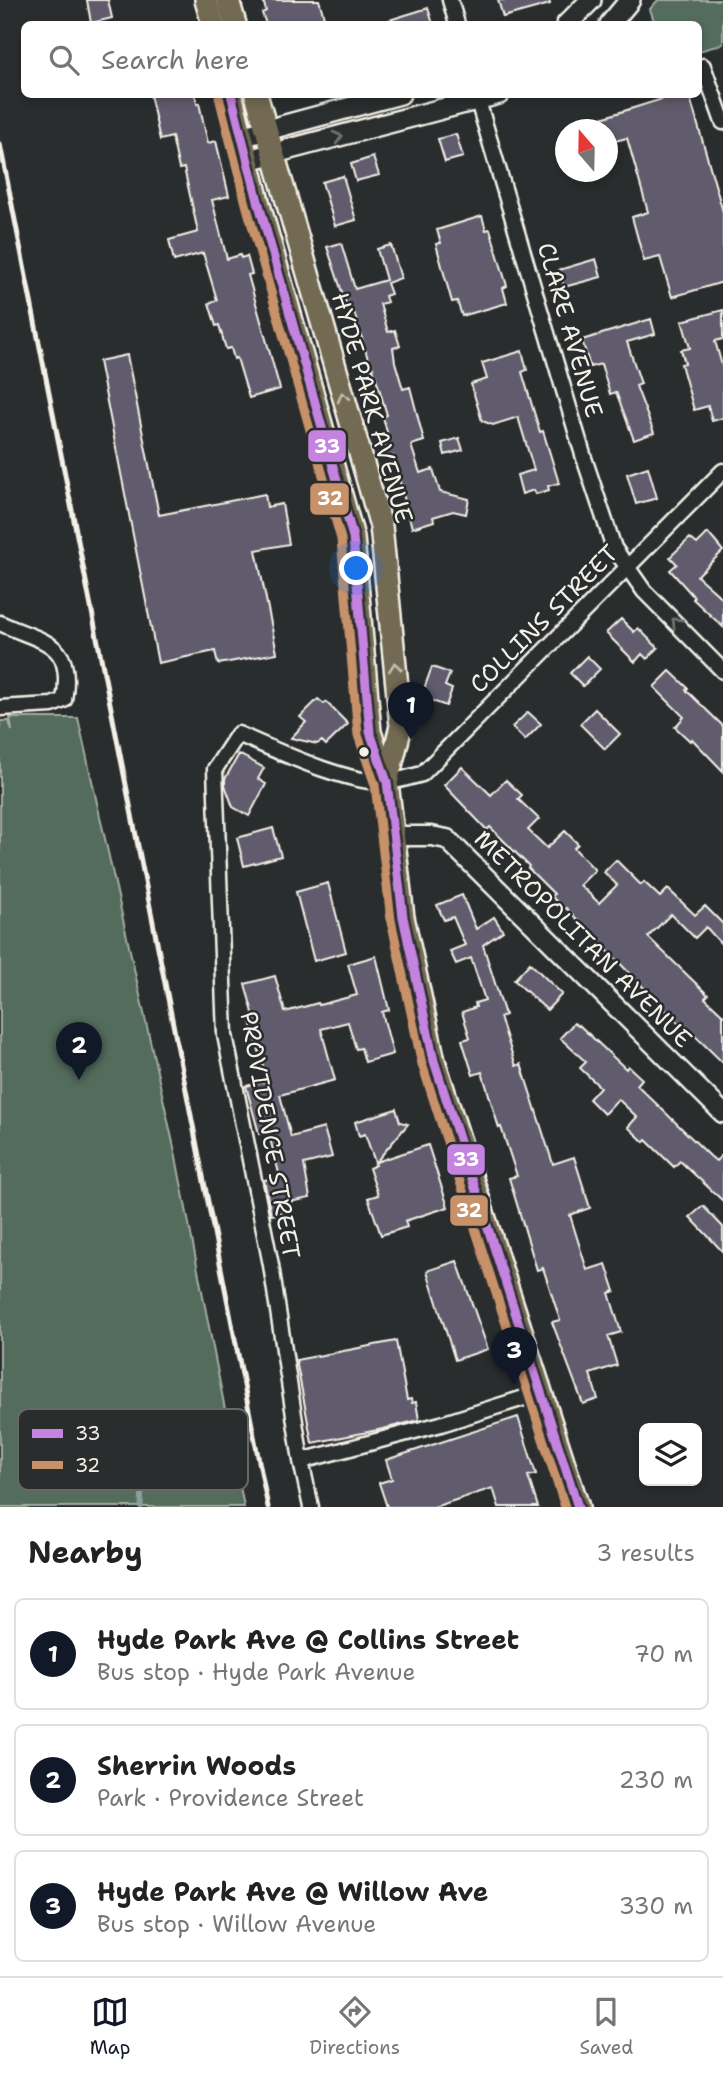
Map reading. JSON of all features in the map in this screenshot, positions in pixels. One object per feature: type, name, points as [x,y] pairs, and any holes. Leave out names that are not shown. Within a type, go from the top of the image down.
[{"type":"main road","points":[[206,0],[211,21]]},
{"type":"main road","points":[[228,0],[234,21]]},
{"type":"main road","points":[[570,21],[591,0]]},
{"type":"main road","points":[[612,21],[630,0]]},
{"type":"main road","name":"HYDE PARK AVENUE","points":[[232,98],[353,537],[370,732],[387,782],[403,917],[434,1061],[578,1507]]},
{"type":"main road","name":"HYDE PARK AVENUE","points":[[257,98],[380,526],[401,726],[387,782]]},
{"type":"main road","points":[[241,137],[385,98]]},
{"type":"main road","points":[[248,160],[488,98]]},
{"type":"street","points":[[450,0],[456,21]]},
{"type":"street","points":[[703,66],[723,122]]},
{"type":"street","name":"CLARE AVENUE","points":[[478,102],[584,458],[614,548],[644,591],[723,671]]},
{"type":"street","name":"COLLINS STREET","points":[[387,782],[422,774],[723,471]]},
{"type":"street","points":[[0,623],[51,643],[60,652],[67,685],[64,700],[52,705],[0,708]]},
{"type":"street","name":"PROVIDENCE STREET","points":[[311,1507],[301,1461],[270,1264],[225,1035],[215,769],[238,734],[288,756],[345,776],[387,782]]},
{"type":"street","name":"METROPOLITAN AVENUE","points":[[392,836],[431,836],[447,839],[723,1113]]},
{"type":"street","points":[[301,1461],[441,1424],[540,1393]]},
{"type":"green space","points":[[658,0],[723,0],[723,44],[702,50],[702,21],[654,21],[650,9]]},
{"type":"green space","points":[[10,718],[78,718],[175,1152],[225,1409],[18,1409],[18,1490],[241,1490],[244,1507],[0,1507],[0,721],[9,721],[12,731]]},
{"type":"building","points":[[87,0],[108,0],[112,18],[91,21]]},
{"type":"building","points":[[263,0],[319,0],[325,21],[265,21],[262,13],[266,11]]},
{"type":"building","points":[[498,0],[549,0],[550,4],[503,17]]},
{"type":"building","points":[[428,8],[432,21],[386,21]]},
{"type":"building","points":[[151,98],[196,98],[208,143],[216,141],[229,196],[212,200],[227,259],[247,256],[252,274],[248,275],[280,389],[249,398],[237,358],[234,359],[231,348],[226,349],[219,325],[216,326],[209,303],[217,300],[203,253],[174,261],[169,240],[198,232],[184,168],[179,169],[172,137],[160,140]]},
{"type":"building","points":[[665,98],[690,98],[723,212],[723,282],[672,297],[660,257],[644,261],[632,217],[648,212],[627,138],[618,140],[618,119],[598,119]]},
{"type":"building","points":[[456,134],[463,157],[445,162],[438,139]]},
{"type":"building","points":[[373,157],[379,175],[356,181],[351,164]]},
{"type":"building","points":[[343,176],[356,220],[335,226],[322,182]]},
{"type":"building","points":[[482,216],[486,230],[490,229],[507,286],[503,288],[507,303],[462,316],[457,301],[452,302],[436,244],[441,243],[437,230]]},
{"type":"building","points":[[341,243],[355,289],[386,280],[377,249],[391,245],[401,278],[387,283],[391,294],[385,296],[387,302],[380,304],[388,332],[395,330],[400,346],[393,348],[395,362],[403,389],[410,387],[424,441],[411,445],[420,473],[433,469],[440,492],[469,499],[466,514],[453,511],[433,517],[434,521],[412,528],[393,456],[388,458],[382,438],[388,436],[383,417],[387,415],[373,368],[371,369],[354,312],[349,313],[327,247]]},
{"type":"building","points":[[596,259],[601,277],[564,287],[559,270]]},
{"type":"building","points":[[723,310],[723,339],[715,341],[723,369],[723,418],[712,421],[708,406],[694,410],[681,364],[685,363],[681,350],[690,348],[682,321]]},
{"type":"building","points":[[651,319],[655,334],[627,342],[641,384],[636,386],[654,433],[634,440],[616,392],[610,394],[601,364],[590,367],[582,340]]},
{"type":"building","points":[[522,351],[527,370],[522,372],[559,483],[536,494],[534,490],[522,494],[517,475],[534,470],[518,417],[493,425],[482,421],[471,384],[487,379],[482,363]]},
{"type":"building","points":[[127,355],[159,515],[265,494],[267,507],[282,504],[289,544],[256,550],[277,653],[218,664],[215,651],[158,663],[99,361]]},
{"type":"building","points":[[459,438],[463,450],[445,455],[442,443]]},
{"type":"building","points":[[648,467],[657,498],[636,504],[627,474]]},
{"type":"building","points":[[708,533],[723,551],[697,576],[723,599],[723,627],[693,599],[670,570],[677,564],[670,557],[690,538],[697,544]]},
{"type":"building","points":[[621,619],[634,632],[638,628],[658,648],[647,659],[642,654],[635,662],[606,633]]},
{"type":"building","points":[[587,656],[600,669],[583,686],[570,673]]},
{"type":"building","points":[[432,667],[450,673],[445,686],[452,689],[446,706],[421,697]]},
{"type":"building","points":[[670,671],[723,726],[723,771],[692,739],[690,741],[675,727],[684,717],[654,687]]},
{"type":"building","points":[[318,699],[324,704],[326,702],[348,724],[326,745],[322,741],[317,744],[291,738],[306,722],[300,717]]},
{"type":"building","points":[[595,709],[620,734],[605,749],[580,724]]},
{"type":"building","points":[[528,712],[541,724],[525,740],[512,727]]},
{"type":"building","points":[[239,754],[264,768],[258,779],[266,784],[249,816],[233,807],[225,785],[225,779]]},
{"type":"building","points":[[462,767],[491,795],[506,780],[522,795],[518,799],[539,819],[528,830],[547,848],[565,831],[578,844],[574,848],[595,870],[580,885],[599,903],[617,885],[604,872],[616,860],[641,885],[644,882],[660,897],[668,889],[695,915],[705,906],[723,924],[723,946],[706,927],[695,938],[671,914],[648,937],[708,995],[705,998],[723,1015],[723,1063],[681,1022],[679,1024],[566,908],[552,897],[554,894],[529,866],[490,827],[487,830],[444,785]]},
{"type":"building","points":[[273,828],[281,856],[244,866],[237,838]]},
{"type":"building","points":[[328,883],[346,952],[314,961],[296,892]]},
{"type":"building","points":[[462,895],[476,929],[494,917],[503,931],[483,945],[505,1015],[500,1017],[516,1066],[521,1064],[553,1164],[574,1157],[590,1208],[570,1215],[587,1270],[606,1264],[615,1291],[609,1293],[621,1332],[608,1336],[617,1365],[590,1374],[598,1399],[583,1404],[552,1322],[560,1320],[543,1268],[537,1270],[509,1178],[517,1176],[501,1127],[499,1128],[482,1072],[473,1075],[462,1040],[470,1038],[462,1012],[485,1000],[471,958],[456,964],[450,951],[465,945],[453,917],[444,920],[437,905]]},
{"type":"building","points":[[376,956],[389,1010],[382,1012],[393,1054],[365,1062],[361,1048],[356,1049],[348,1022],[321,1029],[335,1080],[280,1095],[291,1137],[324,1128],[332,1157],[304,1164],[310,1198],[284,1203],[286,1212],[271,1215],[264,1180],[280,1177],[268,1131],[259,1134],[246,1086],[267,1081],[251,1021],[255,1020],[245,984],[275,976],[285,1012],[318,1003],[319,1005],[357,995],[348,964]]},
{"type":"building","points":[[530,963],[562,994],[547,1010],[514,980]]},
{"type":"building","points":[[574,1023],[626,1069],[628,1066],[642,1079],[637,1085],[710,1156],[716,1161],[723,1154],[723,1201],[680,1161],[674,1167],[628,1127],[637,1117],[618,1099],[604,1114],[589,1099],[600,1087],[580,1068],[586,1062],[560,1038]]},
{"type":"building","points":[[396,1109],[400,1122],[408,1124],[376,1162],[428,1145],[448,1207],[405,1221],[407,1227],[381,1235],[368,1198],[378,1195],[369,1168],[376,1165],[365,1134],[359,1136],[355,1122]]},
{"type":"building","points":[[703,1206],[723,1227],[723,1252],[690,1217]]},
{"type":"building","points":[[457,1261],[488,1349],[455,1360],[427,1271]]},
{"type":"building","points":[[396,1341],[407,1400],[416,1402],[419,1420],[312,1443],[296,1360]]},
{"type":"building","points":[[518,1417],[536,1474],[528,1476],[538,1507],[499,1507],[493,1488],[434,1507],[387,1507],[379,1483],[392,1479],[386,1460]]},
{"type":"waterway","points":[[141,1507],[142,1490]]},
{"type":"railway","points":[[0,144],[268,1507]]},
{"type":"transit line","name":"32","points":[[219,98],[246,204],[341,539],[358,735],[375,785],[391,920],[422,1064],[565,1507]]},
{"type":"transit line","name":"33","points":[[232,98],[258,201],[353,537],[370,732],[387,782],[403,917],[434,1061],[578,1507]]},
{"type":"place","name":"Hyde Park Ave @ Collins Street","points":[[411,740]]},
{"type":"place","name":"Sherrin Woods","points":[[79,1080]]},
{"type":"place","name":"Hyde Park Ave @ Willow Ave","points":[[514,1385]]}]
